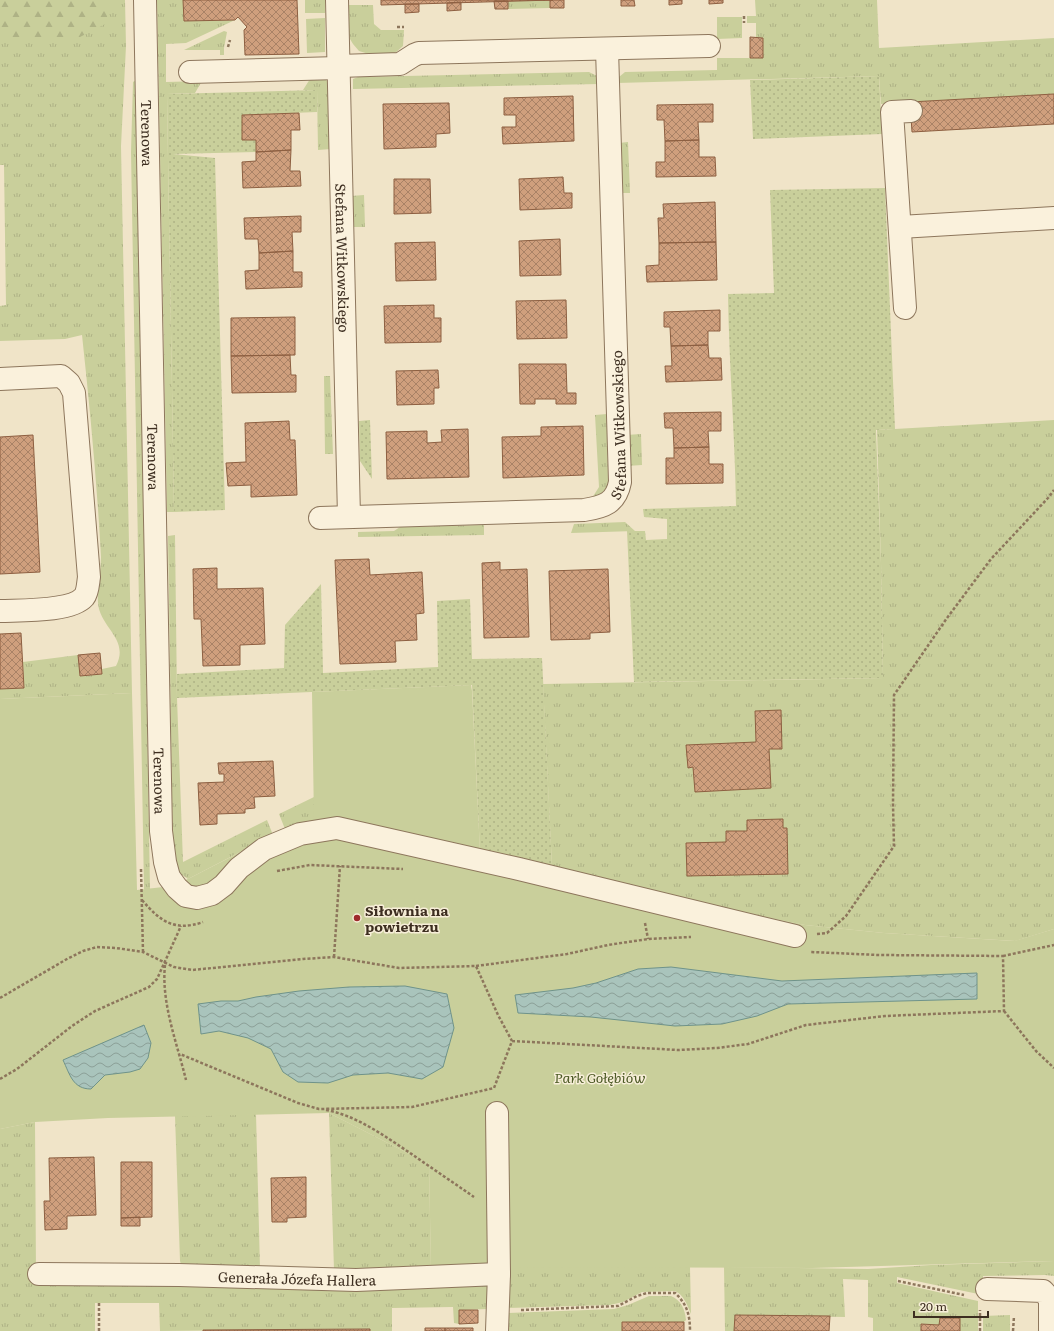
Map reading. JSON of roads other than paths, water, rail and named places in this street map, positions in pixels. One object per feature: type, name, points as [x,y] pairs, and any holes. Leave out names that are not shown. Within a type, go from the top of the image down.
[{"type":"street","name":"Terenowa","points":[[145,0],[161,832],[165,862],[169,877],[177,888],[186,896],[197,898],[212,894],[224,885],[239,868],[264,850],[300,834],[337,828],[519,869],[801,944]]},
{"type":"street","name":"Stefana Witkowskiego","points":[[337,0],[350,517]]},
{"type":"street","points":[[190,72],[400,64],[414,55],[419,54],[709,46]]},
{"type":"street","name":"Stefana Witkowskiego","points":[[320,518],[584,510],[605,505],[613,499],[618,491],[620,482],[607,49]]},
{"type":"street","points":[[905,308],[892,112],[911,111]]},
{"type":"street","points":[[900,227],[1054,218]]},
{"type":"street","points":[[0,379],[61,376],[69,383],[74,393],[89,576],[85,596],[78,602],[64,607],[0,611]]},
{"type":"street","points":[[497,1113],[497,1321]]},
{"type":"street","name":"Generała Józefa Hallera","points":[[39,1274],[179,1275],[356,1280],[498,1274]]},
{"type":"street","points":[[983,1297],[1043,1291],[1050,1298],[1050,1331]]},
{"type":"water","points":[[671,967],[782,981],[977,973],[977,999],[788,1004],[757,1016],[722,1024],[675,1026],[591,1017],[518,1013],[515,995],[573,988],[596,983],[638,969]]},
{"type":"water","points":[[405,986],[447,994],[454,1028],[443,1067],[422,1079],[388,1073],[353,1075],[328,1083],[298,1082],[283,1072],[271,1049],[248,1038],[219,1031],[201,1034],[198,1004],[221,1001],[238,1001],[299,991],[349,987]]},
{"type":"water","points":[[144,1025],[151,1043],[148,1058],[140,1069],[130,1072],[105,1075],[91,1089],[80,1087],[76,1084],[70,1076],[63,1060]]},
{"type":"place","name":"Siłownia na powietrzu","points":[[357,918]]},
{"type":"park label","name":"Park Gołębiów","points":[[600,1077]]}]
